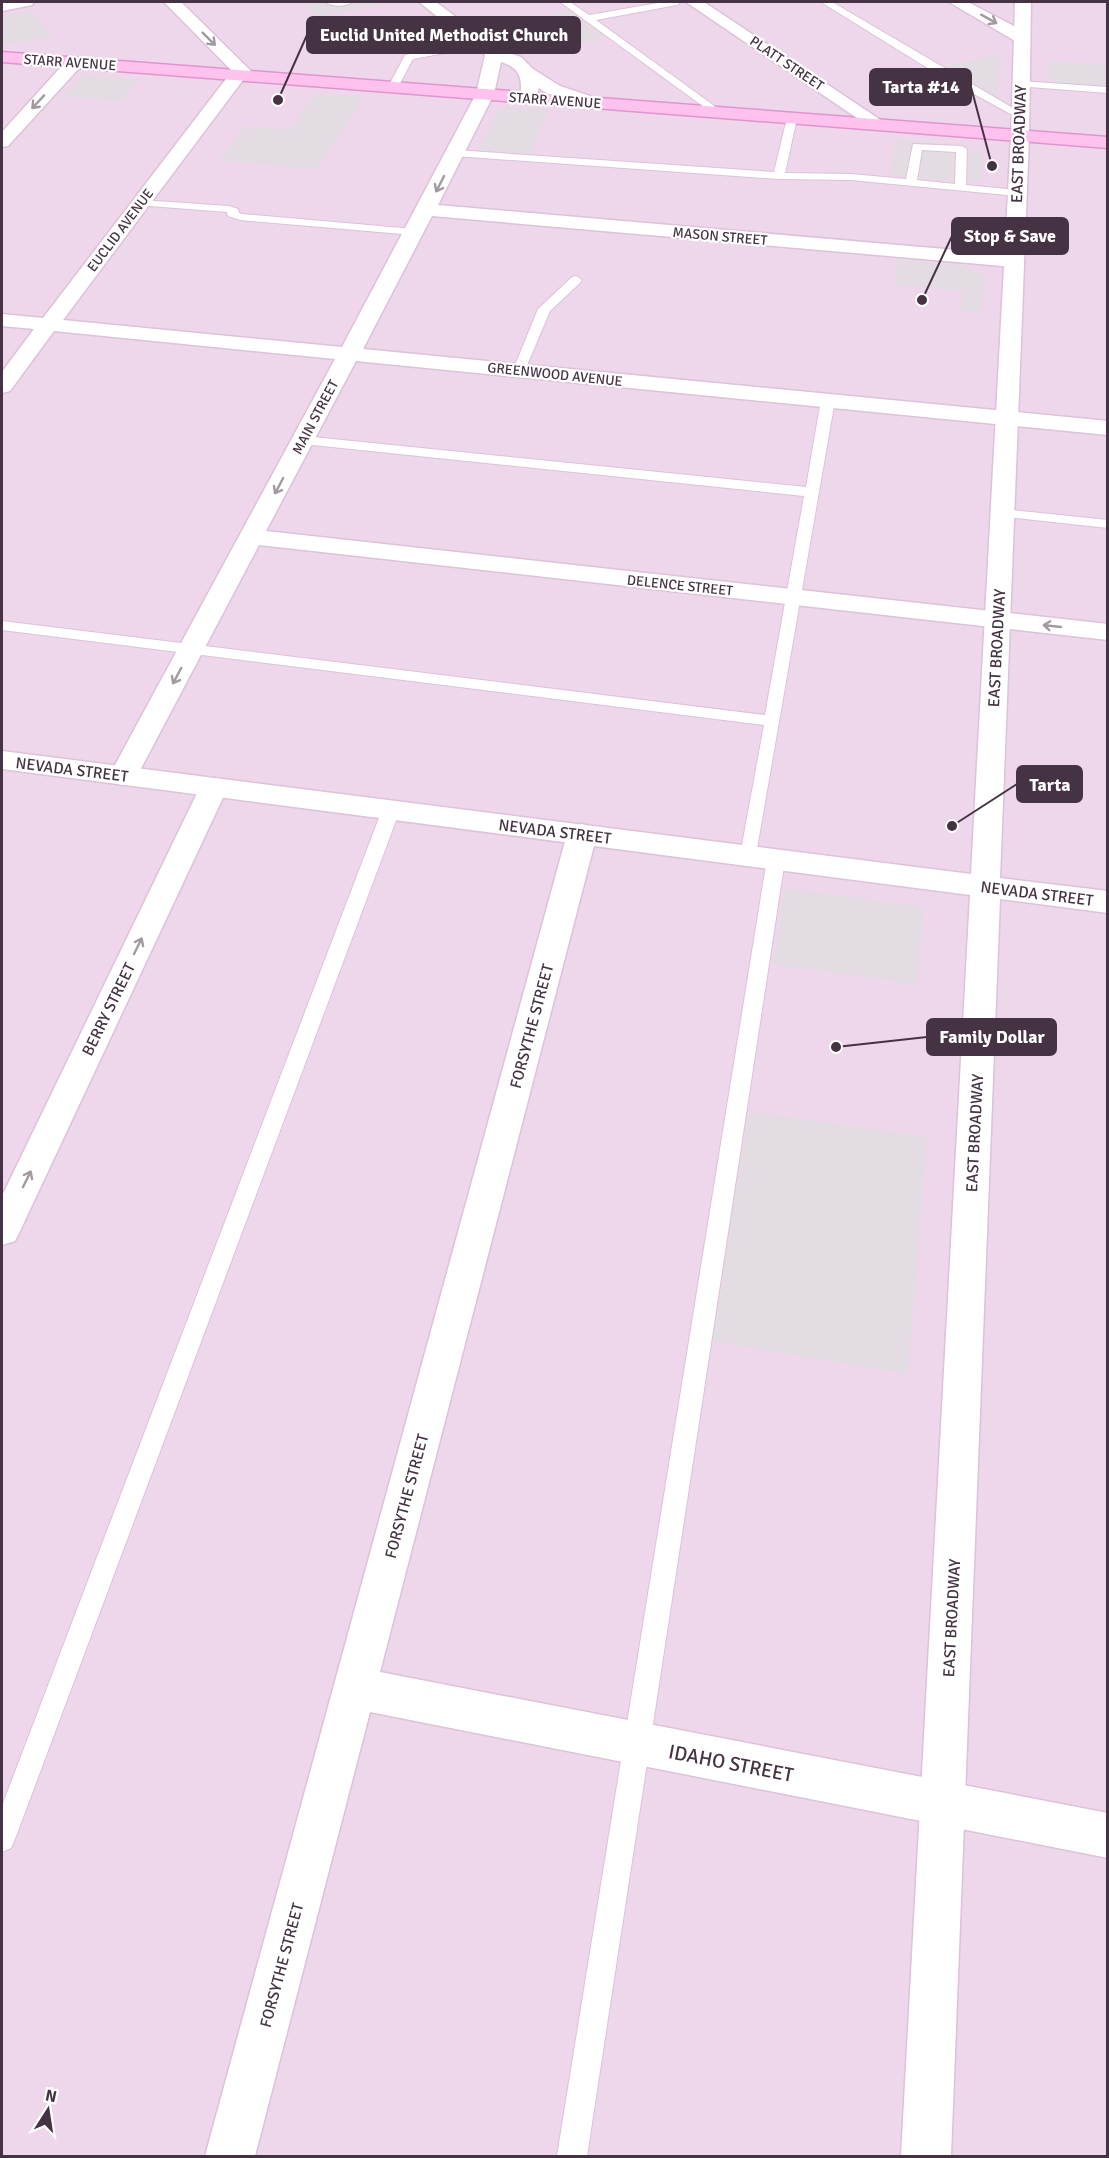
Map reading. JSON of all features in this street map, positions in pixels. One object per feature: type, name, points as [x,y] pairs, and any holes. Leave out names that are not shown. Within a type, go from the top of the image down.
[{"type":"main road","name":"STARR AVENUE","points":[[2,57],[879,125],[1020,126],[1107,143]]},
{"type":"street","points":[[2,6],[26,2]]},
{"type":"street","points":[[172,2],[242,75]]},
{"type":"street","points":[[427,2],[489,52],[523,97],[531,80],[527,73]]},
{"type":"street","name":"PLATT STREET","points":[[694,2],[879,125]]},
{"type":"street","points":[[957,2],[1021,37]]},
{"type":"street","name":"EAST BROADWAY","points":[[926,2157],[1007,418],[1023,2]]},
{"type":"street","points":[[489,52],[515,61],[527,73],[554,90],[590,102]]},
{"type":"street","name":"MAIN STREET","points":[[123,776],[426,210],[485,94],[489,52]]},
{"type":"street","points":[[2,142],[75,62]]},
{"type":"street","name":"EUCLID AVENUE","points":[[2,386],[242,75]]},
{"type":"street","name":"MASON STREET","points":[[426,210],[1014,261]]},
{"type":"street","name":"GREENWOOD AVENUE","points":[[2,320],[1107,428]]},
{"type":"street","name":"DELENCE STREET","points":[[252,537],[1107,632]]},
{"type":"street","name":"NEVADA STREET","points":[[2,760],[1107,902]]},
{"type":"street","name":"BERRY STREET","points":[[2,1232],[214,787]]},
{"type":"street","name":"FORSYTHE STREET","points":[[230,2157],[582,834]]},
{"type":"street","name":"IDAHO STREET","points":[[356,1688],[943,1806],[1107,1836]]},
{"type":"lane","points":[[331,2],[346,2]]},
{"type":"lane","points":[[565,2],[719,112]]},
{"type":"lane","points":[[588,18],[677,2]]},
{"type":"lane","points":[[826,2],[938,70],[1020,126]]},
{"type":"lane","points":[[393,87],[409,57],[489,52]]},
{"type":"lane","points":[[1020,84],[1107,90]]},
{"type":"lane","points":[[779,176],[792,118]]},
{"type":"lane","points":[[911,183],[917,146],[951,148],[962,149],[960,187]]},
{"type":"lane","points":[[455,153],[779,176],[850,177],[1017,194]]},
{"type":"lane","points":[[141,203],[229,209],[234,211],[232,214],[240,217],[414,232]]},
{"type":"lane","points":[[519,370],[544,309],[576,280]]},
{"type":"lane","points":[[572,2157],[637,1744],[762,858],[771,721],[828,400]]},
{"type":"lane","points":[[303,440],[811,492]]},
{"type":"lane","points":[[1002,513],[1107,524]]},
{"type":"lane","points":[[2,626],[771,721]]},
{"type":"lane","points":[[2,1839],[391,810]]},
{"type":"shaded area","points":[[2,2],[1107,2],[1107,2156],[2,2156]]},
{"type":"shaded area","points":[[304,2],[397,2],[318,17]]},
{"type":"shaded area","points":[[31,11],[53,37],[2,45],[2,16]]},
{"type":"shaded area","points":[[569,11],[605,38],[526,54],[491,26]]},
{"type":"shaded area","points":[[1001,54],[996,97],[987,94],[943,67]]},
{"type":"shaded area","points":[[1050,61],[1107,65],[1107,88],[1049,84]]},
{"type":"shaded area","points":[[81,75],[139,80],[122,101],[62,96]]},
{"type":"shaded area","points":[[316,93],[364,97],[317,169],[220,160],[245,126],[290,130]]},
{"type":"shaded area","points":[[501,107],[549,110],[529,155],[478,151]]},
{"type":"shaded area","points":[[895,140],[969,145],[969,152],[982,153],[981,182],[891,175]]},
{"type":"shaded area","points":[[898,260],[968,266],[968,270],[984,275],[981,312],[961,310],[963,291],[894,285]]},
{"type":"shaded area","points":[[785,888],[924,907],[917,984],[773,964]]},
{"type":"shaded area","points":[[749,1111],[927,1137],[908,1374],[712,1341]]},
{"type":"place","name":"Euclid United Methodist Church","points":[[278,100]]},
{"type":"place","name":"Tarta #14","points":[[992,166]]},
{"type":"place","name":"Stop & Save","points":[[922,300]]},
{"type":"place","name":"Tarta","points":[[952,826]]},
{"type":"place","name":"Family Dollar","points":[[836,1047]]}]
